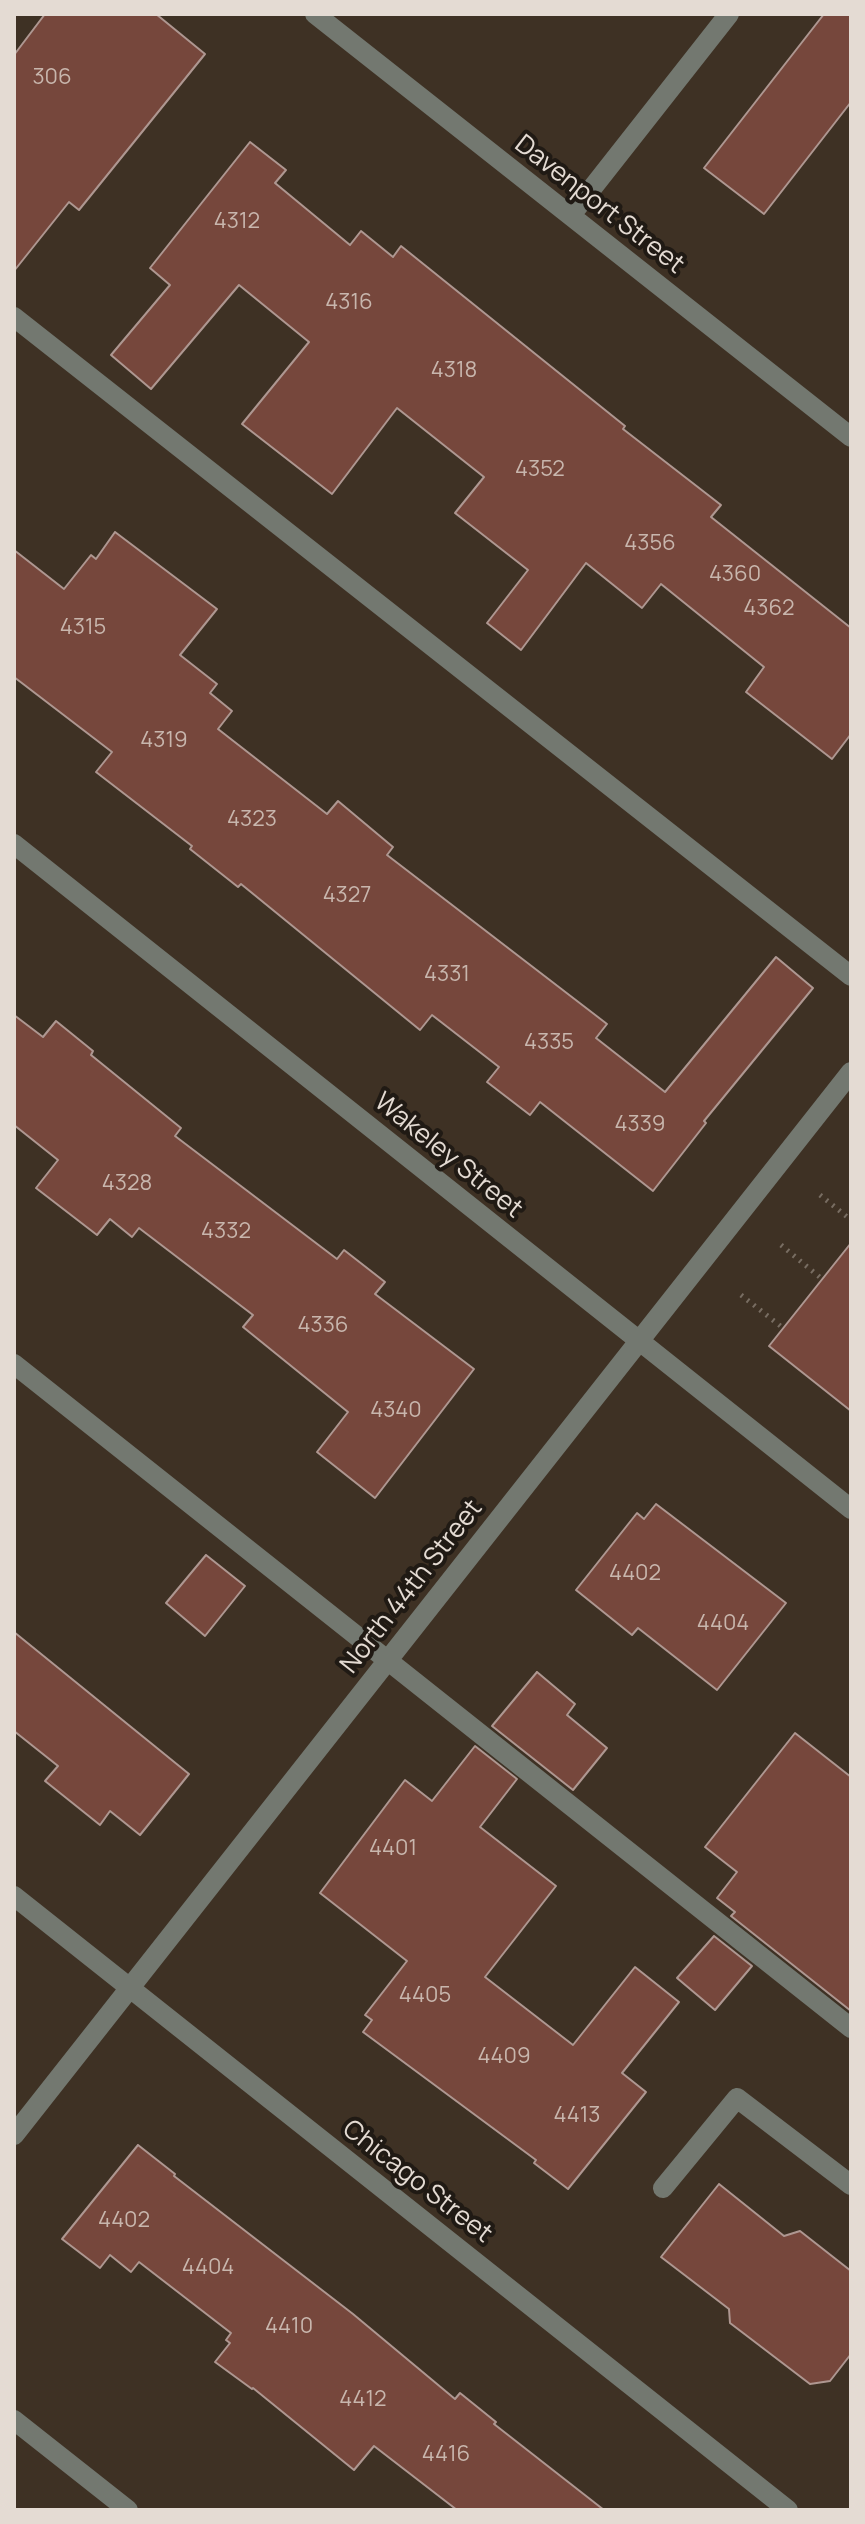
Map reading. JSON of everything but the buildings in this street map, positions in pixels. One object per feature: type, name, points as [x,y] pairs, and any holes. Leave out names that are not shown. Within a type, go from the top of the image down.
[{"type":"street","name":"Davenport Street","points":[[315,14],[851,437]]},
{"type":"street","points":[[571,215],[729,14]]},
{"type":"street","points":[[14,317],[851,976]]},
{"type":"street","name":"Wakeley Street","points":[[14,844],[851,1509]]},
{"type":"street","name":"North 44th Street","points":[[14,2135],[851,1072]]},
{"type":"street","points":[[14,1364],[851,2028]]},
{"type":"street","name":"Chicago Street","points":[[14,1896],[788,2510]]},
{"type":"street","points":[[663,2188],[737,2098],[851,2185]]},
{"type":"street","points":[[14,2420],[128,2510]]},
{"type":"path","points":[[820,1195],[851,1220]]},
{"type":"path","points":[[781,1245],[822,1279]]},
{"type":"path","points":[[741,1295],[783,1328]]}]
